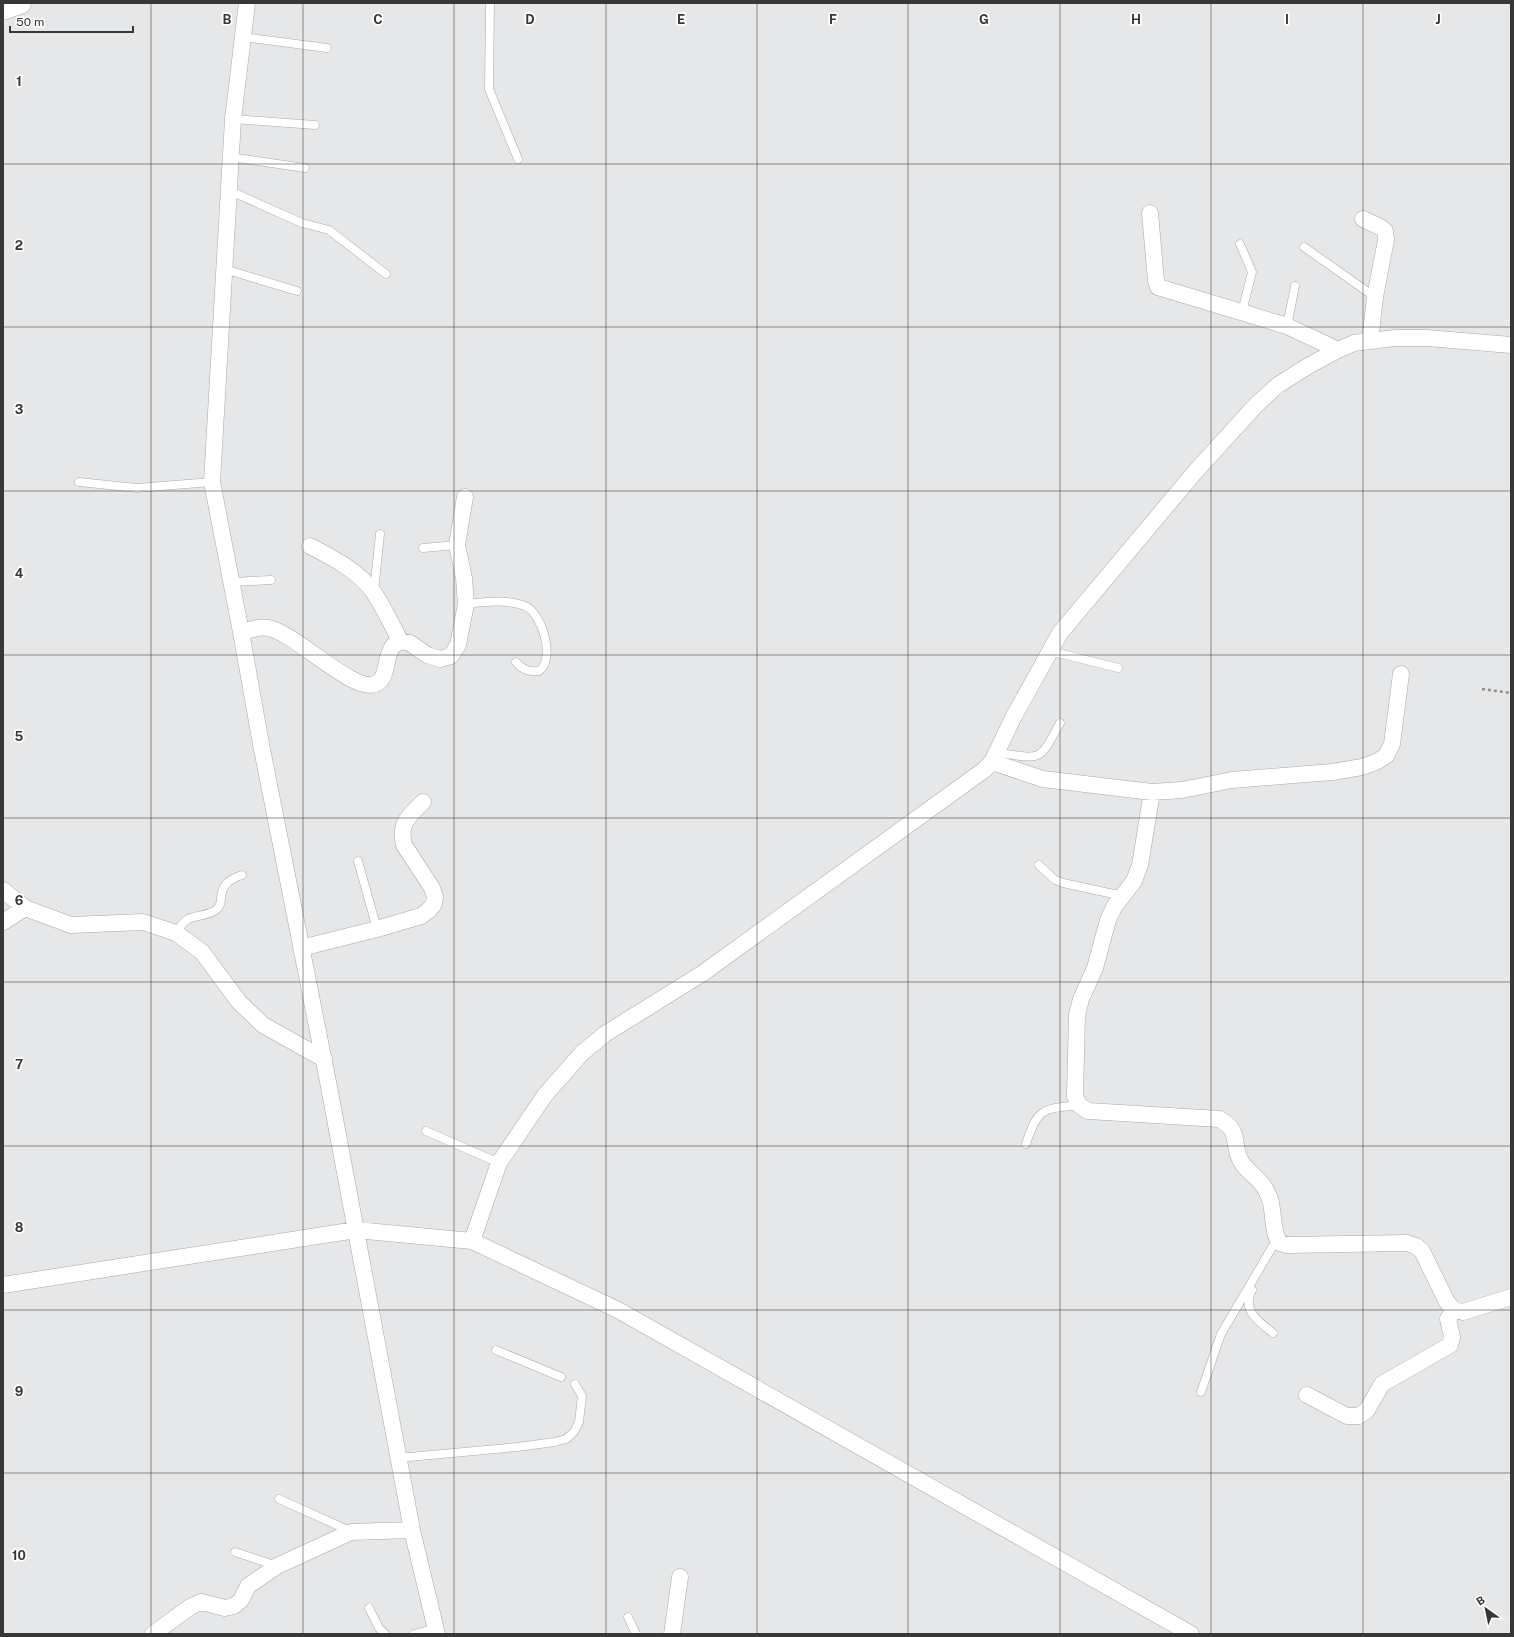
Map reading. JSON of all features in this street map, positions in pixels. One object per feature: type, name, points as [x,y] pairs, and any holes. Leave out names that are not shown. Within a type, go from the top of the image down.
[{"type":"main road","points":[[3,9],[20,3]]},
{"type":"street","points":[[247,3],[242,37],[230,157],[212,482],[232,582],[261,744],[324,1060],[412,1530],[437,1631]]},
{"type":"street","points":[[1150,213],[1156,281],[1158,287],[1287,326],[1338,350]]},
{"type":"street","points":[[1363,219],[1385,231],[1386,240],[1375,297],[1370,341]]},
{"type":"street","points":[[472,1241],[499,1162],[553,1084],[582,1053],[605,1034],[702,973],[984,770],[994,757],[1014,716],[1060,633],[1195,472],[1256,405],[1278,385],[1308,366],[1354,343],[1395,338],[1427,338],[1511,345]]},
{"type":"street","points":[[241,632],[258,627],[270,628],[284,635],[346,676],[366,686],[375,684],[382,678],[392,647],[400,642],[410,643],[427,655],[440,660],[451,656],[458,645],[466,604],[464,578],[457,545],[465,497]]},
{"type":"street","points":[[310,546],[338,560],[374,592],[400,642]]},
{"type":"street","points":[[994,757],[1043,779],[1152,792],[1182,790],[1232,780],[1332,772],[1362,768],[1386,756],[1392,744],[1401,674]]},
{"type":"street","points":[[1152,792],[1140,864],[1134,881],[1114,907],[1108,920],[1095,968],[1081,999],[1077,1015],[1075,1096],[1079,1105],[1088,1111],[1219,1119],[1228,1124],[1234,1132],[1237,1152],[1242,1163],[1263,1183],[1270,1200],[1279,1241],[1287,1245],[1407,1243],[1416,1246],[1422,1251],[1448,1302],[1454,1310],[1464,1312],[1511,1297]]},
{"type":"street","points":[[301,948],[377,929],[421,916],[434,904],[435,897],[432,888],[404,845],[402,837],[402,827],[408,817],[423,802]]},
{"type":"street","points":[[3,890],[25,908],[71,925],[143,922],[176,933],[202,952],[239,1002],[264,1025],[324,1060]]},
{"type":"street","points":[[3,922],[25,908]]},
{"type":"street","points":[[3,1285],[356,1230],[472,1241],[618,1310],[1191,1634]]},
{"type":"street","points":[[1307,1395],[1347,1416],[1359,1416],[1367,1410],[1382,1384],[1450,1345],[1452,1337],[1448,1319],[1454,1310]]},
{"type":"street","points":[[153,1634],[190,1607],[201,1602],[225,1608],[234,1606],[241,1600],[248,1586],[277,1566],[351,1532],[412,1530]]},
{"type":"street","points":[[672,1634],[680,1578]]},
{"type":"lane","points":[[490,3],[489,89],[518,159]]},
{"type":"lane","points":[[242,37],[327,48]]},
{"type":"lane","points":[[233,119],[315,125]]},
{"type":"lane","points":[[230,157],[305,168]]},
{"type":"lane","points":[[228,190],[302,223],[328,230],[386,274]]},
{"type":"lane","points":[[1240,244],[1252,272],[1242,312]]},
{"type":"lane","points":[[1304,247],[1375,297]]},
{"type":"lane","points":[[224,268],[297,291]]},
{"type":"lane","points":[[1287,326],[1295,286]]},
{"type":"lane","points":[[79,482],[137,488],[212,482]]},
{"type":"lane","points":[[374,592],[380,534]]},
{"type":"lane","points":[[423,548],[457,545]]},
{"type":"lane","points":[[232,582],[270,580]]},
{"type":"lane","points":[[466,604],[500,601],[526,606],[535,614],[543,630],[547,646],[546,663],[539,671],[533,672],[525,670],[516,662]]},
{"type":"lane","points":[[1050,651],[1118,668]]},
{"type":"lane","points":[[994,757],[1039,756],[1047,747],[1060,723]]},
{"type":"lane","points":[[358,861],[377,929]]},
{"type":"lane","points":[[1039,865],[1055,880],[1063,883],[1122,896]]},
{"type":"lane","points":[[176,933],[183,923],[189,919],[217,910],[221,903],[221,893],[225,884],[231,879],[242,875]]},
{"type":"lane","points":[[1026,1144],[1033,1124],[1042,1113],[1050,1108],[1079,1105]]},
{"type":"lane","points":[[426,1131],[499,1162]]},
{"type":"lane","points":[[1273,1333],[1255,1319],[1249,1307],[1248,1301],[1249,1295],[1279,1241]]},
{"type":"lane","points":[[1201,1392],[1221,1334],[1279,1241]]},
{"type":"lane","points":[[496,1350],[561,1377]]},
{"type":"lane","points":[[398,1458],[517,1447],[566,1439],[574,1432],[579,1422],[582,1396],[575,1384]]},
{"type":"lane","points":[[279,1499],[351,1532]]},
{"type":"lane","points":[[235,1552],[277,1566]]},
{"type":"lane","points":[[369,1608],[379,1628],[384,1634]]},
{"type":"lane","points":[[628,1617],[636,1634]]},
{"type":"lane","points":[[414,1634],[437,1631]]},
{"type":"path","points":[[1482,689],[1511,693]]}]
